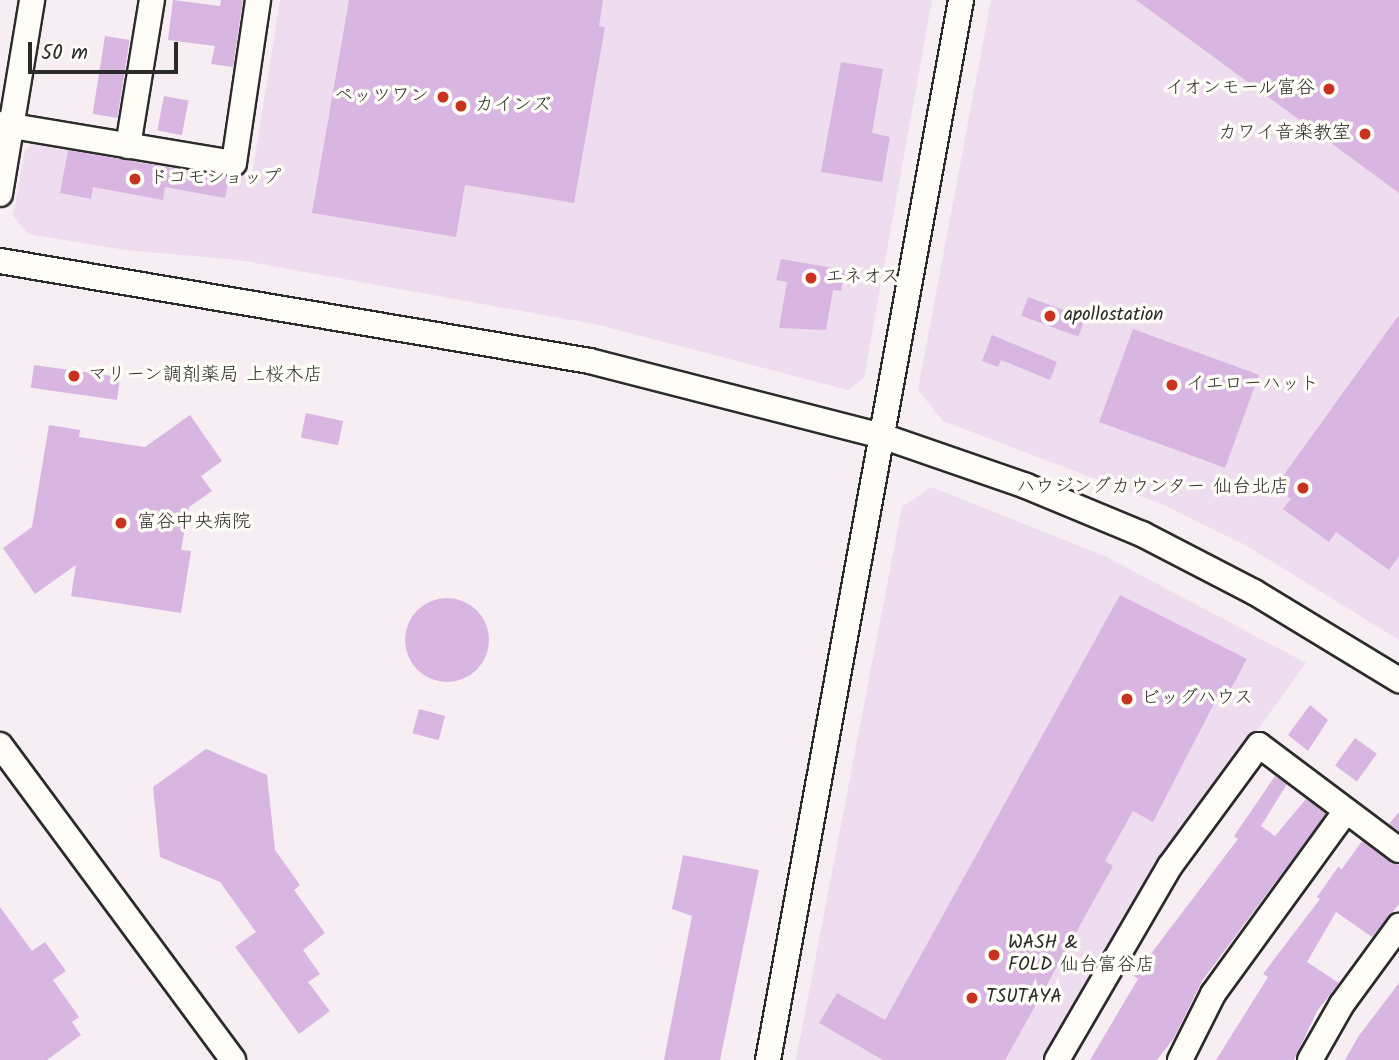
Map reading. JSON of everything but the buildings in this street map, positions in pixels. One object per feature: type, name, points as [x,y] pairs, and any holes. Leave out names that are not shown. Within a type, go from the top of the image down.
[{"type":"street","points":[[0,194],[6,125],[32,0]]},
{"type":"street","points":[[128,146],[152,0]]},
{"type":"street","points":[[6,125],[234,163],[258,0]]},
{"type":"street","points":[[768,1060],[961,0]]},
{"type":"street","points":[[0,261],[590,361],[882,436],[1026,486],[1142,534],[1254,592],[1399,680]]},
{"type":"street","points":[[0,745],[233,1060]]},
{"type":"street","points":[[1057,1060],[1170,866],[1259,745],[1399,850]]},
{"type":"street","points":[[1180,1060],[1213,994],[1346,811]]},
{"type":"street","points":[[1310,1060],[1342,1004],[1399,926]]},
{"type":"shaded area","points":[[280,0],[932,0],[864,378],[848,390],[599,325],[239,260],[126,250],[28,234],[13,216],[25,151],[35,141],[252,175]]},
{"type":"shaded area","points":[[991,0],[1399,0],[1399,640],[1247,546],[1164,505],[943,421],[918,390]]},
{"type":"shaded area","points":[[931,487],[1105,556],[1306,663],[1132,902],[1041,1060],[796,1060],[902,507]]},
{"type":"place","name":"イオンモール富谷","points":[[1329,89]]},
{"type":"place","name":"ペッツワン","points":[[443,97]]},
{"type":"place","name":"カインズ","points":[[461,106]]},
{"type":"place","name":"カワイ音楽教室","points":[[1365,134]]},
{"type":"place","name":"ドコモショップ","points":[[135,179]]},
{"type":"place","name":"エネオス","points":[[811,278]]},
{"type":"place","name":"apollostation","points":[[1050,316]]},
{"type":"place","name":"マリーン調剤薬局 上桜木店","points":[[74,376]]},
{"type":"place","name":"イエローハット","points":[[1172,385]]},
{"type":"place","name":"ハウジングカウンター 仙台北店","points":[[1303,488]]},
{"type":"place","name":"富谷中央病院","points":[[121,523]]},
{"type":"place","name":"ビッグハウス","points":[[1127,699]]},
{"type":"place","name":"WASH & FOLD 仙台富谷店","points":[[994,955]]},
{"type":"place","name":"TSUTAYA","points":[[972,998]]}]
